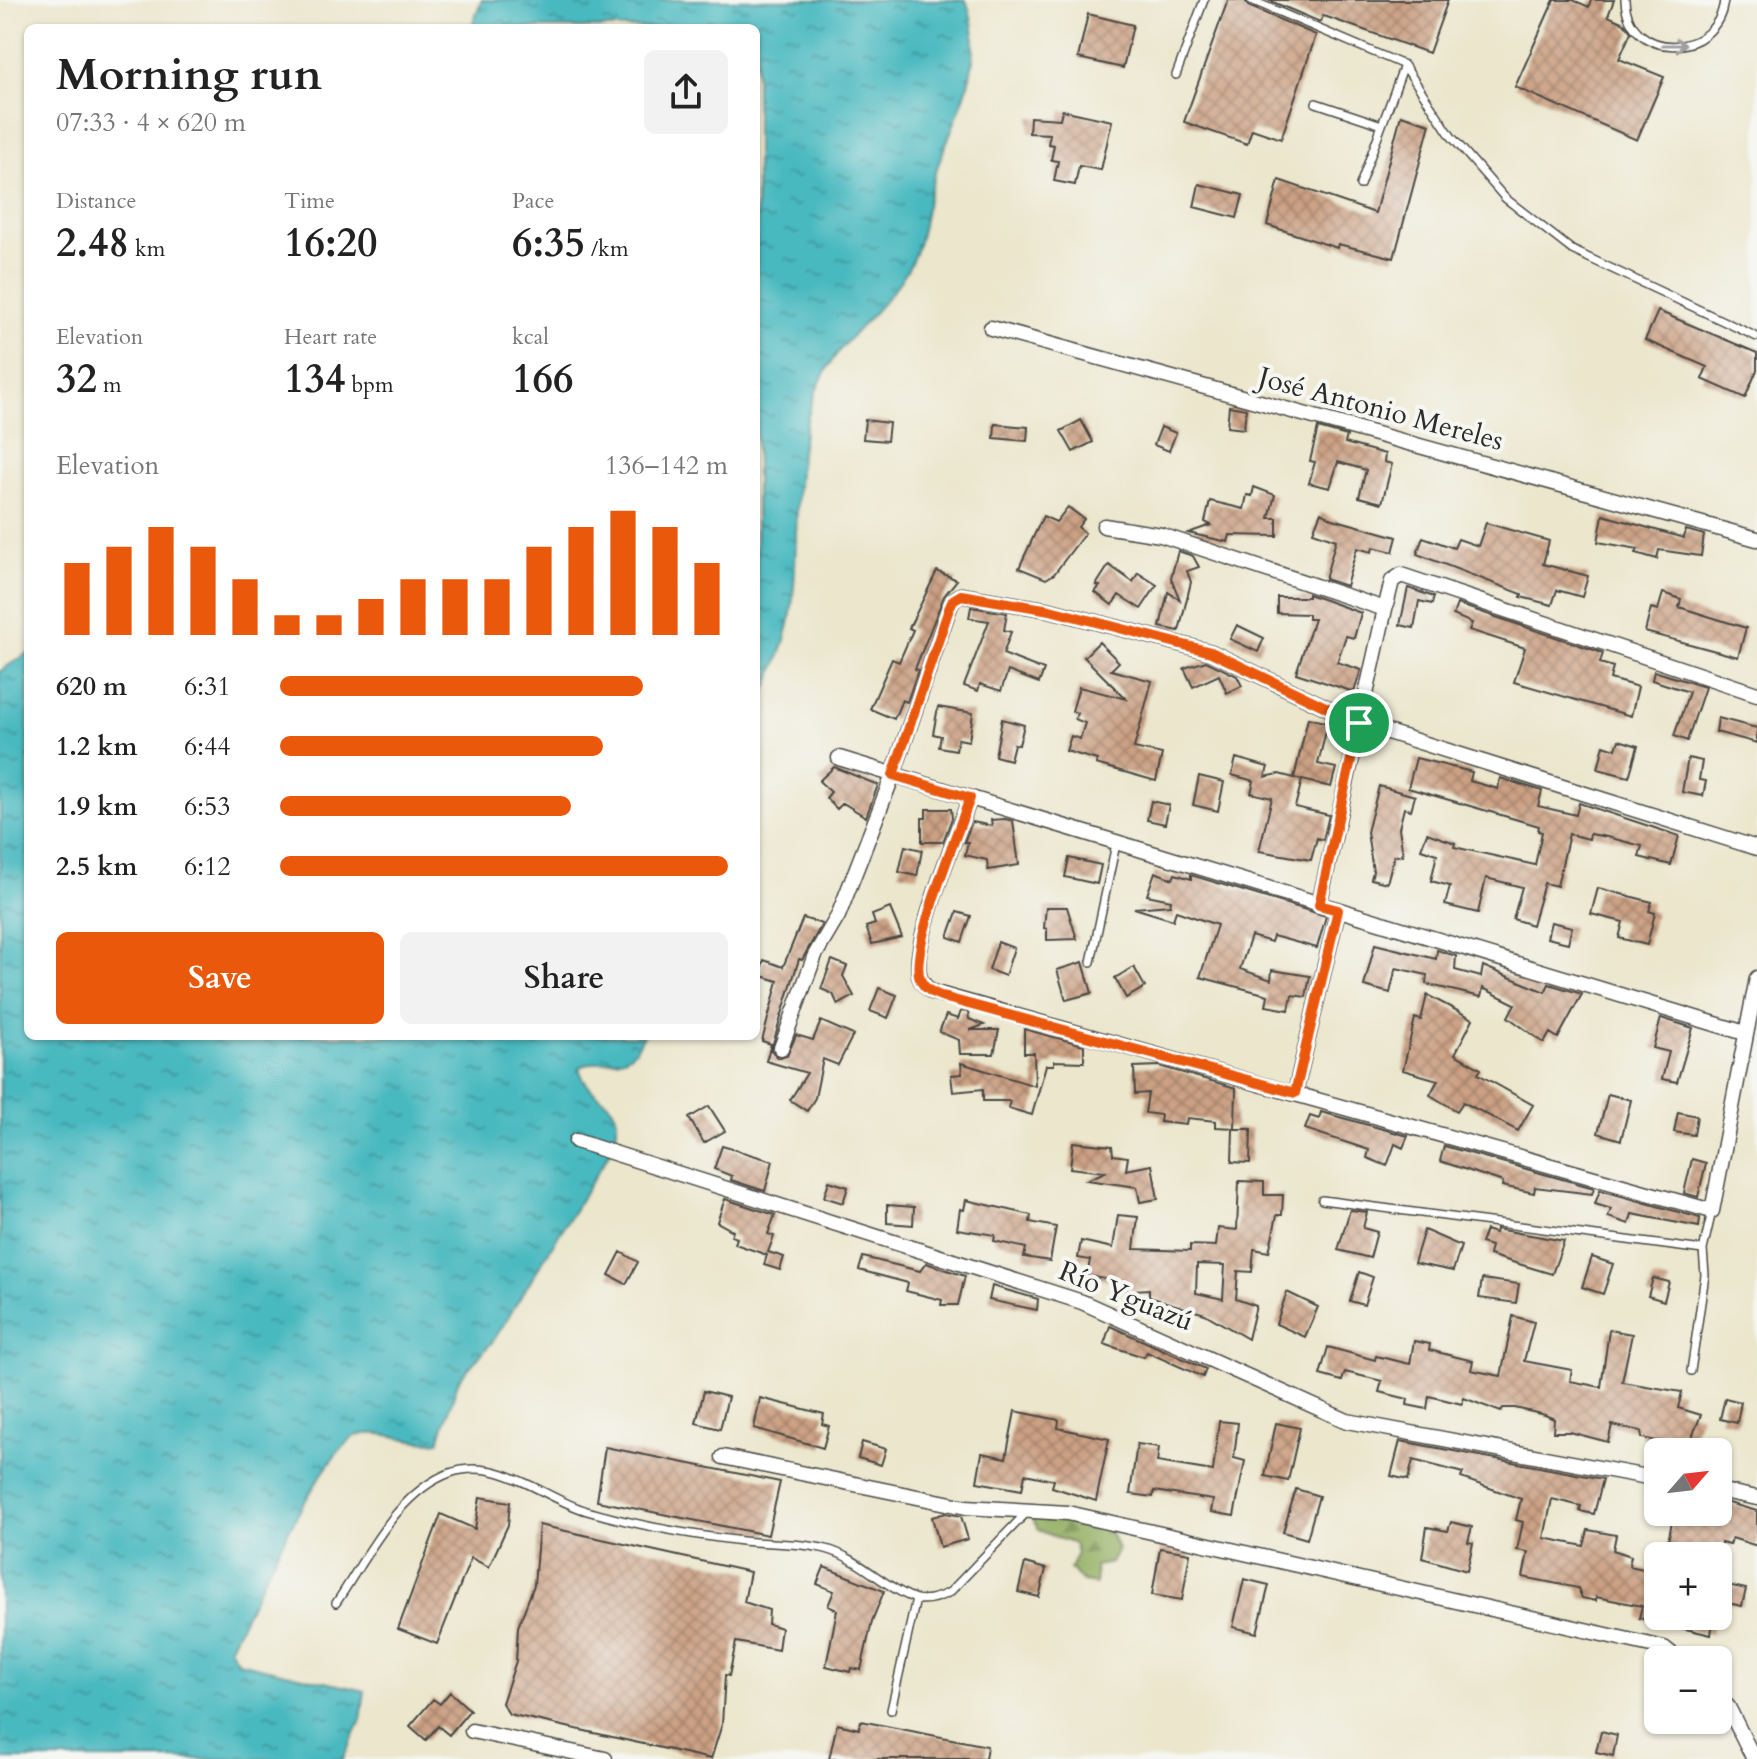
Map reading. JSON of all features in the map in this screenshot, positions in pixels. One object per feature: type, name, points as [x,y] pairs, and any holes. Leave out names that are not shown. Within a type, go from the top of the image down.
[{"type":"street","name":"José Antonio Mereles","points":[[991,328],[1757,539]]},
{"type":"street","points":[[1104,526],[1161,535],[1385,609]]},
{"type":"street","points":[[1319,905],[1385,609],[1392,581],[1401,575],[1757,694]]},
{"type":"street","points":[[781,1048],[815,955],[838,916],[893,775],[949,609],[953,600],[961,595],[1050,610],[1211,652],[1359,723],[1757,848]]},
{"type":"street","points":[[839,758],[1319,905],[1750,1029]]},
{"type":"street","points":[[970,798],[926,924],[918,961],[920,978],[926,987],[950,999],[1712,1211],[1750,1029],[1757,978]]},
{"type":"street","points":[[1295,1093],[1338,910]]},
{"type":"street","name":"Río Yguazú","points":[[576,1141],[1082,1302],[1347,1421],[1644,1476]]},
{"type":"street","points":[[723,1457],[966,1507],[1068,1513],[1656,1646]]},
{"type":"street","points":[[1732,1493],[1757,1498]]},
{"type":"street","points":[[1732,1715],[1754,1759]]},
{"type":"street","points":[[472,1731],[605,1759]]},
{"type":"lane","points":[[1176,75],[1204,0]]},
{"type":"lane","points":[[1251,0],[1404,65],[1451,136],[1505,198],[1561,242],[1572,250],[1757,337]]},
{"type":"lane","points":[[1625,0],[1632,24],[1643,37],[1658,45],[1675,48],[1706,37],[1717,24],[1724,0]]},
{"type":"lane","points":[[1360,185],[1404,65]]},
{"type":"lane","points":[[1316,103],[1382,125]]},
{"type":"lane","points":[[1091,962],[1116,844]]},
{"type":"lane","points":[[1322,1200],[1703,1250]]},
{"type":"lane","points":[[1691,1371],[1705,1275],[1703,1250],[1712,1211]]},
{"type":"lane","points":[[336,1603],[388,1527],[415,1495],[455,1471],[482,1469],[511,1476],[585,1510],[717,1538],[826,1549],[874,1572],[916,1599],[935,1599],[950,1592],[1029,1511]]},
{"type":"lane","points":[[891,1710],[916,1599]]},
{"type":"green space","points":[[1038,1513],[1109,1528],[1118,1549],[1111,1563],[1095,1566],[1096,1584],[1083,1582],[1070,1569],[1077,1552],[1074,1544],[1038,1530],[1033,1519]]},
{"type":"water","points":[[482,0],[966,0],[973,25],[971,72],[938,164],[914,256],[889,295],[829,365],[811,405],[801,453],[791,613],[779,657],[760,703],[760,24],[473,24]]},
{"type":"water","points":[[24,656],[24,1040],[641,1040],[631,1054],[623,1058],[579,1068],[591,1089],[613,1109],[617,1130],[613,1147],[494,1340],[459,1379],[439,1441],[369,1434],[359,1435],[344,1445],[288,1531],[229,1648],[238,1662],[365,1691],[361,1720],[343,1759],[0,1759],[0,671]]},
{"type":"building","points":[[1228,0],[1245,0],[1248,6],[1316,35],[1281,139],[1252,129],[1247,144],[1184,122]]},
{"type":"building","points":[[1268,0],[1448,0],[1429,53],[1327,17],[1323,16],[1320,22]]},
{"type":"building","points":[[1554,0],[1573,0],[1589,7],[1591,0],[1614,0],[1608,16],[1624,23],[1631,32],[1619,59],[1664,77],[1637,140],[1515,87]]},
{"type":"building","points":[[1088,14],[1133,25],[1123,68],[1078,58]]},
{"type":"building","points":[[1062,110],[1112,121],[1101,170],[1079,166],[1075,185],[1054,181],[1058,161],[1051,160],[1054,145],[1048,144],[1050,134],[1029,133],[1030,117],[1060,119]]},
{"type":"building","points":[[1401,115],[1430,124],[1394,258],[1338,244],[1337,248],[1267,225],[1279,180],[1375,213]]},
{"type":"building","points":[[1199,184],[1243,195],[1237,218],[1194,207]]},
{"type":"building","points":[[1658,311],[1757,353],[1757,370],[1745,398],[1702,379],[1707,367],[1645,340]]},
{"type":"building","points":[[1229,406],[1246,409],[1244,429],[1227,427]]},
{"type":"building","points":[[865,420],[889,423],[887,441],[863,439]]},
{"type":"building","points":[[1081,420],[1093,442],[1073,452],[1061,431]]},
{"type":"building","points":[[995,424],[1028,427],[1027,441],[994,438]]},
{"type":"building","points":[[1161,427],[1176,433],[1169,451],[1154,445]]},
{"type":"building","points":[[1318,428],[1347,436],[1345,443],[1385,454],[1384,462],[1392,464],[1382,503],[1359,497],[1366,470],[1338,462],[1330,488],[1309,483],[1315,462],[1310,461]]},
{"type":"building","points":[[1254,487],[1275,495],[1269,518],[1277,518],[1277,536],[1230,535],[1228,542],[1188,533],[1211,525],[1205,522],[1210,501],[1244,509],[1247,495],[1252,496]]},
{"type":"building","points":[[1068,507],[1084,519],[1078,527],[1085,533],[1054,574],[1046,579],[1019,568],[1043,516],[1056,522]]},
{"type":"building","points":[[1321,512],[1333,519],[1397,537],[1393,552],[1373,547],[1372,552],[1357,548],[1346,586],[1325,579],[1336,540],[1313,532]]},
{"type":"building","points":[[1603,515],[1684,538],[1686,530],[1704,535],[1701,556],[1659,550],[1657,559],[1636,553],[1638,549],[1598,542]]},
{"type":"building","points":[[1486,523],[1549,541],[1543,564],[1588,576],[1582,597],[1557,590],[1552,605],[1521,597],[1522,594],[1417,554],[1423,537],[1454,548],[1458,539],[1478,546]]},
{"type":"building","points":[[1178,551],[1193,556],[1199,567],[1187,571],[1191,582],[1179,631],[1160,627],[1168,592],[1180,600],[1171,578]]},
{"type":"building","points":[[1109,565],[1133,582],[1138,573],[1157,585],[1141,609],[1119,595],[1112,605],[1095,592]]},
{"type":"building","points":[[937,571],[957,580],[944,596],[915,669],[918,670],[907,702],[902,700],[894,719],[870,709],[892,659],[899,662],[913,630],[909,628]]},
{"type":"building","points":[[1408,588],[1434,597],[1432,604],[1419,601],[1414,628],[1400,625]]},
{"type":"building","points":[[1663,593],[1681,599],[1679,607],[1746,628],[1738,657],[1645,632],[1651,608],[1658,610]]},
{"type":"building","points":[[1308,594],[1361,613],[1354,638],[1346,636],[1337,662],[1361,670],[1354,692],[1296,673],[1314,619],[1308,619],[1308,614],[1277,613],[1277,597],[1308,597]]},
{"type":"building","points":[[1457,604],[1603,653],[1600,663],[1613,667],[1610,679],[1638,687],[1631,716],[1514,682],[1525,648],[1469,630],[1472,623],[1453,615]]},
{"type":"building","points":[[971,607],[1007,613],[1004,630],[1011,632],[1003,654],[1044,670],[1039,683],[1008,671],[1001,691],[980,684],[978,691],[964,686],[989,621],[969,618]]},
{"type":"building","points":[[1237,625],[1264,638],[1258,652],[1230,639]]},
{"type":"building","points":[[1099,642],[1119,662],[1111,670],[1152,681],[1134,748],[1162,754],[1156,781],[1096,764],[1097,760],[1066,751],[1071,736],[1080,739],[1085,723],[1075,719],[1077,713],[1072,711],[1079,687],[1126,699],[1084,657]]},
{"type":"building","points":[[1206,661],[1237,676],[1242,686],[1227,693],[1219,675],[1193,687],[1184,668]]},
{"type":"building","points":[[1654,671],[1705,687],[1687,741],[1674,736],[1689,692],[1652,680]]},
{"type":"building","points":[[938,707],[973,713],[969,741],[958,739],[956,750],[939,747],[941,736],[933,734]]},
{"type":"building","points":[[1308,718],[1328,723],[1318,764],[1336,768],[1331,787],[1294,778]]},
{"type":"building","points":[[1718,718],[1757,728],[1757,743],[1716,732]]},
{"type":"building","points":[[1002,719],[1024,725],[1019,745],[1014,744],[1010,760],[995,756]]},
{"type":"building","points":[[1619,740],[1638,746],[1629,777],[1598,769],[1604,745],[1616,749]]},
{"type":"building","points":[[1236,758],[1268,767],[1265,777],[1279,774],[1302,780],[1295,807],[1329,815],[1323,840],[1317,838],[1311,860],[1259,851],[1272,798],[1251,793],[1254,781],[1232,775]]},
{"type":"building","points":[[1416,758],[1472,772],[1470,781],[1498,789],[1500,778],[1542,791],[1538,806],[1576,815],[1579,803],[1679,836],[1671,865],[1639,857],[1642,846],[1590,834],[1589,839],[1569,834],[1557,886],[1544,883],[1532,925],[1513,919],[1522,887],[1486,878],[1478,913],[1445,905],[1450,886],[1431,881],[1437,854],[1421,849],[1427,833],[1455,843],[1454,847],[1535,865],[1542,832],[1538,831],[1539,826],[1408,788]]},
{"type":"building","points":[[1688,758],[1702,761],[1699,780],[1706,781],[1703,796],[1682,792]]},
{"type":"building","points":[[834,767],[878,785],[866,817],[843,803],[837,809],[826,798],[831,792],[819,781]]},
{"type":"building","points":[[1199,776],[1224,782],[1218,811],[1193,805]]},
{"type":"building","points":[[1379,786],[1415,796],[1411,810],[1404,808],[1399,828],[1403,855],[1394,856],[1387,883],[1371,879],[1373,871],[1367,832]]},
{"type":"building","points":[[1151,801],[1169,805],[1165,824],[1147,820]]},
{"type":"building","points":[[926,809],[951,809],[952,818],[943,842],[922,842],[922,818],[926,818]]},
{"type":"building","points":[[991,820],[1013,821],[1019,865],[988,870],[987,860],[965,855],[968,842],[964,842],[972,822],[992,826]]},
{"type":"building","points":[[905,846],[922,850],[917,876],[899,872]]},
{"type":"building","points":[[1069,858],[1101,865],[1097,884],[1065,877]]},
{"type":"building","points":[[1155,872],[1173,879],[1175,874],[1191,879],[1191,875],[1326,916],[1317,948],[1273,936],[1271,942],[1251,936],[1240,969],[1271,980],[1272,970],[1310,976],[1306,997],[1292,995],[1289,1010],[1266,1006],[1268,995],[1200,977],[1217,925],[1176,911],[1173,920],[1134,908],[1170,905],[1171,900],[1147,895]]},
{"type":"building","points":[[1598,888],[1652,902],[1649,911],[1655,913],[1647,945],[1619,938],[1623,922],[1591,914]]},
{"type":"building","points":[[1046,907],[1067,907],[1077,939],[1047,940],[1047,929],[1044,928]]},
{"type":"building","points":[[890,908],[902,937],[872,944],[866,927],[875,924],[872,915]]},
{"type":"building","points":[[957,912],[971,916],[962,942],[948,937]]},
{"type":"building","points":[[803,918],[822,924],[802,960],[799,959],[771,1050],[778,1058],[787,1056],[796,1035],[813,1040],[821,1021],[853,1035],[838,1065],[823,1059],[815,1098],[807,1111],[790,1100],[807,1073],[766,1061],[771,1044],[762,1041],[778,981],[760,975],[760,972],[764,960],[783,967]]},
{"type":"building","points":[[1551,922],[1572,927],[1568,943],[1547,938]]},
{"type":"building","points":[[998,942],[1014,948],[1005,976],[989,970]]},
{"type":"building","points":[[1375,944],[1436,959],[1437,950],[1456,956],[1455,970],[1481,977],[1483,966],[1545,992],[1549,984],[1582,994],[1558,1038],[1550,1033],[1544,1043],[1508,1017],[1515,1004],[1483,988],[1481,997],[1426,984],[1427,975],[1396,968],[1390,993],[1364,986]]},
{"type":"building","points":[[832,960],[847,966],[843,976],[854,996],[838,1005],[833,994],[821,989]]},
{"type":"building","points":[[1083,962],[1092,993],[1066,1000],[1057,970]]},
{"type":"building","points":[[1134,967],[1145,987],[1126,998],[1115,978]]},
{"type":"building","points":[[879,988],[897,995],[888,1018],[870,1011]]},
{"type":"building","points":[[1427,995],[1473,1019],[1455,1054],[1481,1069],[1478,1074],[1533,1105],[1518,1131],[1463,1102],[1457,1111],[1430,1095],[1438,1080],[1403,1070],[1415,1018],[1421,1020]]},
{"type":"building","points":[[961,1011],[968,1012],[969,1019],[984,1025],[970,1030],[999,1030],[994,1054],[960,1054],[959,1040],[939,1032],[946,1015],[958,1019]]},
{"type":"building","points":[[1661,1018],[1693,1028],[1677,1082],[1662,1079],[1669,1052],[1653,1048]]},
{"type":"building","points":[[1024,1029],[1084,1045],[1084,1062],[1054,1061],[1054,1065],[1046,1065],[1032,1115],[1008,1108],[1010,1101],[983,1101],[983,1089],[953,1092],[951,1075],[962,1074],[961,1063],[1035,1086],[1034,1053],[1024,1053]]},
{"type":"building","points":[[1159,1066],[1236,1088],[1235,1128],[1216,1127],[1216,1121],[1187,1118],[1186,1125],[1160,1122],[1161,1115],[1145,1113],[1148,1093],[1135,1094],[1134,1067]]},
{"type":"building","points":[[1608,1094],[1631,1100],[1621,1140],[1598,1133]]},
{"type":"building","points":[[709,1106],[725,1131],[704,1143],[689,1118]]},
{"type":"building","points":[[1321,1112],[1408,1136],[1403,1148],[1395,1144],[1387,1166],[1367,1158],[1369,1150],[1305,1129],[1310,1116],[1319,1119]]},
{"type":"building","points":[[1678,1112],[1697,1116],[1694,1135],[1674,1132]]},
{"type":"building","points":[[1233,1129],[1251,1129],[1250,1163],[1232,1162]]},
{"type":"building","points":[[1073,1142],[1112,1146],[1113,1155],[1128,1157],[1126,1170],[1152,1165],[1158,1199],[1140,1202],[1137,1187],[1087,1180],[1105,1172],[1070,1168]]},
{"type":"building","points":[[722,1146],[773,1161],[765,1191],[731,1180],[732,1176],[714,1169]]},
{"type":"building","points":[[1444,1146],[1594,1188],[1592,1194],[1535,1187],[1534,1193],[1502,1186],[1503,1182],[1440,1161]]},
{"type":"building","points":[[1692,1159],[1706,1163],[1698,1197],[1684,1193]]},
{"type":"building","points":[[829,1181],[848,1187],[843,1203],[824,1197]]},
{"type":"building","points":[[1239,1181],[1264,1182],[1264,1195],[1283,1195],[1282,1215],[1277,1215],[1269,1252],[1254,1249],[1252,1272],[1238,1271],[1236,1299],[1256,1306],[1248,1339],[1205,1314],[1149,1297],[1149,1289],[1118,1291],[1118,1281],[1087,1276],[1090,1260],[1078,1258],[1081,1241],[1113,1248],[1118,1215],[1138,1217],[1134,1249],[1190,1251],[1190,1245],[1216,1246],[1218,1228],[1237,1230]],"holes":[[[1197,1264],[1225,1265],[1223,1299],[1196,1293]]]},
{"type":"building","points":[[1600,1190],[1700,1218],[1699,1227],[1632,1214],[1629,1224],[1608,1217],[1611,1209],[1595,1204]]},
{"type":"building","points":[[725,1199],[775,1215],[768,1234],[774,1236],[768,1252],[784,1257],[780,1270],[764,1265],[767,1255],[735,1244],[737,1238],[731,1236],[733,1231],[717,1222]]},
{"type":"building","points":[[966,1200],[1031,1215],[1030,1222],[1056,1227],[1050,1261],[1024,1257],[1026,1248],[994,1241],[995,1235],[957,1229],[960,1209],[964,1210]]},
{"type":"building","points":[[887,1205],[914,1207],[913,1225],[887,1223]]},
{"type":"building","points":[[1350,1210],[1367,1212],[1363,1228],[1377,1232],[1370,1258],[1338,1250]]},
{"type":"building","points":[[1496,1229],[1564,1241],[1552,1274],[1489,1255],[1491,1246],[1481,1243],[1486,1230],[1495,1233]]},
{"type":"building","points":[[1424,1230],[1461,1246],[1453,1271],[1414,1263]]},
{"type":"building","points":[[621,1252],[638,1262],[626,1284],[609,1275]]},
{"type":"building","points":[[863,1257],[920,1271],[926,1263],[965,1276],[958,1305],[941,1305],[942,1300],[906,1291],[908,1283],[859,1270]]},
{"type":"building","points":[[1592,1257],[1613,1264],[1603,1294],[1582,1287]]},
{"type":"building","points":[[1359,1272],[1373,1277],[1364,1305],[1350,1301]]},
{"type":"building","points":[[1653,1278],[1669,1282],[1664,1301],[1648,1296]]},
{"type":"building","points":[[1482,1279],[1519,1284],[1516,1303],[1479,1298]]},
{"type":"building","points":[[992,1286],[1038,1299],[1037,1310],[989,1300]]},
{"type":"building","points":[[1287,1292],[1318,1307],[1305,1337],[1276,1324]]},
{"type":"building","points":[[1513,1316],[1534,1322],[1524,1361],[1572,1370],[1570,1381],[1601,1387],[1609,1330],[1632,1334],[1622,1382],[1682,1392],[1678,1408],[1701,1415],[1692,1438],[1644,1438],[1641,1431],[1612,1425],[1608,1442],[1570,1432],[1553,1432],[1554,1419],[1515,1408],[1503,1408],[1501,1412],[1464,1398],[1462,1404],[1429,1396],[1427,1409],[1407,1405],[1408,1399],[1379,1392],[1382,1381],[1345,1372],[1342,1381],[1320,1375],[1328,1347],[1375,1360],[1376,1356],[1410,1364],[1414,1341],[1430,1344],[1429,1350],[1473,1361],[1471,1370],[1501,1376]]},
{"type":"building","points":[[1110,1326],[1206,1369],[1203,1377],[1147,1352],[1144,1357],[1104,1344]]},
{"type":"building","points":[[704,1391],[728,1397],[720,1429],[696,1423]]},
{"type":"building","points":[[760,1398],[824,1414],[822,1424],[829,1426],[823,1448],[754,1428]]},
{"type":"building","points":[[1725,1398],[1741,1402],[1737,1423],[1720,1419]]},
{"type":"building","points":[[1015,1411],[1059,1420],[1058,1428],[1109,1439],[1096,1501],[1052,1487],[1054,1480],[1025,1474],[1022,1490],[977,1482],[982,1453],[1006,1458]]},
{"type":"building","points":[[1219,1421],[1238,1423],[1234,1458],[1245,1461],[1234,1516],[1211,1512],[1213,1500],[1154,1491],[1153,1497],[1130,1494],[1137,1444],[1159,1447],[1157,1462],[1213,1471]]},
{"type":"building","points":[[1276,1423],[1300,1428],[1288,1481],[1265,1476]]},
{"type":"building","points":[[1400,1441],[1603,1479],[1594,1514],[1580,1511],[1581,1506],[1552,1499],[1544,1538],[1584,1546],[1588,1530],[1616,1535],[1613,1550],[1631,1556],[1629,1566],[1644,1569],[1644,1619],[1639,1618],[1642,1606],[1596,1597],[1596,1601],[1582,1598],[1578,1588],[1523,1577],[1528,1552],[1517,1550],[1523,1522],[1516,1520],[1521,1499],[1461,1478],[1463,1473],[1413,1460],[1408,1480],[1391,1476]]},
{"type":"building","points":[[862,1442],[886,1449],[881,1465],[858,1458]]},
{"type":"building","points":[[605,1447],[780,1482],[768,1535],[597,1501]]},
{"type":"building","points":[[1296,1489],[1319,1496],[1307,1539],[1283,1532]]},
{"type":"building","points":[[480,1497],[510,1502],[508,1525],[489,1567],[471,1558],[437,1644],[398,1629],[441,1514],[475,1529]]},
{"type":"building","points":[[1732,1504],[1757,1511],[1757,1546],[1732,1538],[1731,1542],[1668,1542],[1671,1526],[1732,1526]]},
{"type":"building","points":[[946,1513],[961,1516],[968,1539],[940,1547],[932,1517]]},
{"type":"building","points":[[1451,1522],[1472,1527],[1468,1542],[1473,1543],[1467,1571],[1422,1558],[1427,1527],[1448,1531]]},
{"type":"building","points":[[539,1525],[750,1572],[744,1602],[769,1610],[768,1624],[781,1628],[778,1650],[736,1642],[729,1676],[725,1675],[722,1724],[711,1759],[509,1714],[502,1703],[516,1661],[518,1627],[534,1585]]},
{"type":"building","points":[[1160,1548],[1190,1553],[1182,1600],[1152,1595]]},
{"type":"building","points":[[1025,1563],[1046,1569],[1039,1597],[1018,1592]]},
{"type":"building","points":[[824,1567],[884,1591],[872,1621],[861,1670],[851,1668],[850,1672],[826,1666],[837,1610],[828,1606],[834,1591],[817,1584]]},
{"type":"building","points":[[1244,1579],[1269,1585],[1257,1633],[1233,1627]]},
{"type":"building","points":[[1732,1586],[1746,1589],[1742,1606],[1732,1604]]},
{"type":"building","points":[[1690,1630],[1712,1630],[1711,1635]]},
{"type":"building","points":[[450,1692],[470,1710],[449,1735],[438,1726],[426,1740],[410,1726],[433,1699],[440,1704]]},
{"type":"building","points":[[861,1721],[987,1746],[985,1759],[829,1759],[837,1724],[859,1729]]},
{"type":"building","points":[[1601,1731],[1617,1735],[1613,1756],[1596,1752]]},
{"type":"route","points":[[961,595],[1050,610],[1166,643],[1211,652],[1359,723],[1319,905],[1338,910],[1295,1093],[950,999],[932,992],[920,978],[918,961],[926,924],[970,798],[893,775],[949,609],[953,600],[961,595]]}]
